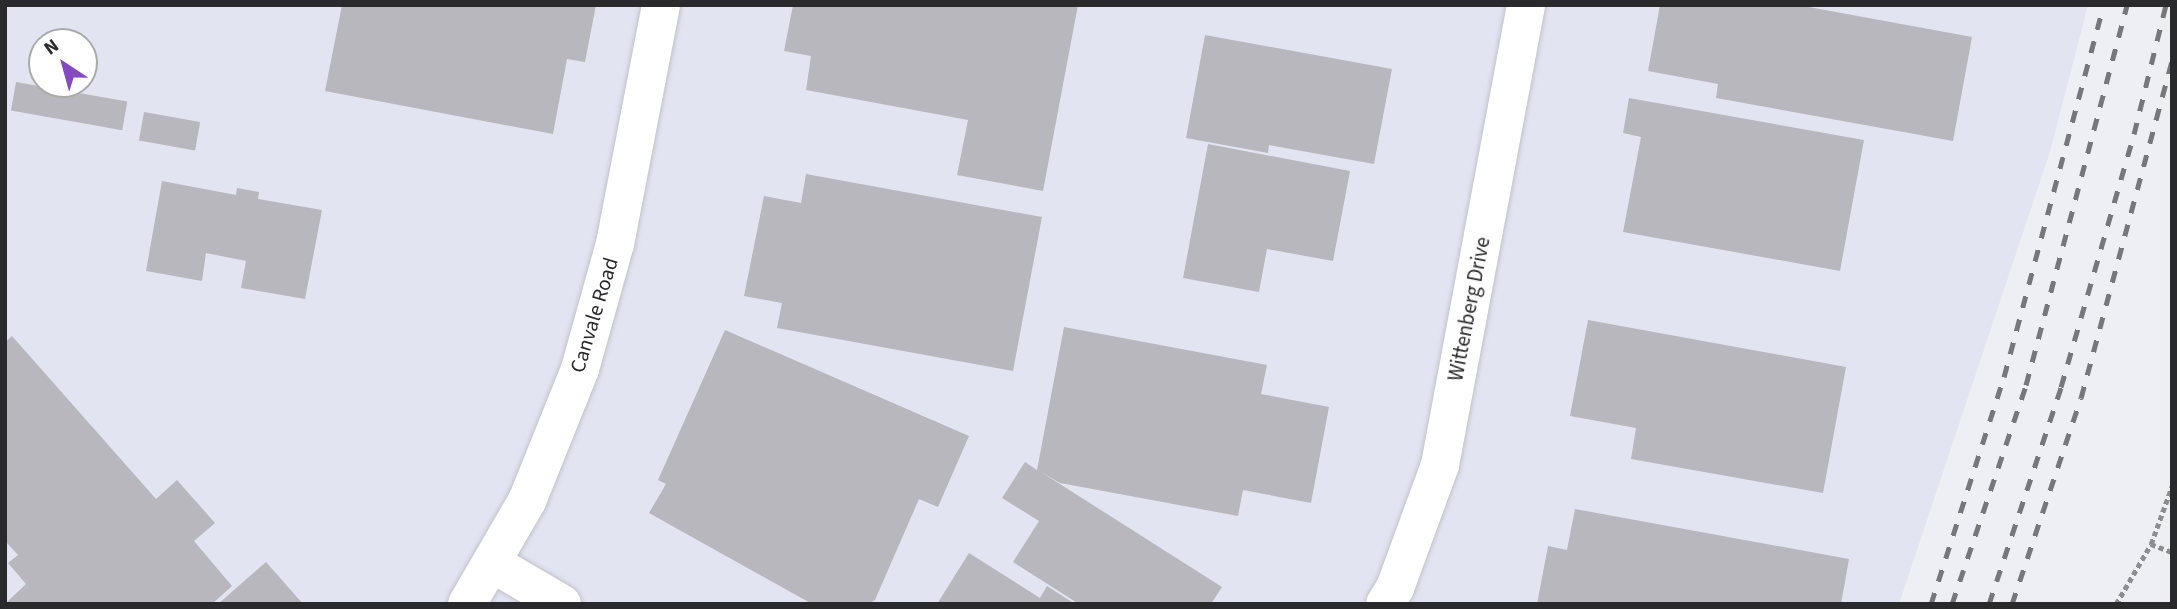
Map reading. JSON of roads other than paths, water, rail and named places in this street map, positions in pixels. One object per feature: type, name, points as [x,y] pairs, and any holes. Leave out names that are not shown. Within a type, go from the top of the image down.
[{"type":"street","name":"Canvale Road","points":[[467,604],[527,501],[580,369],[615,244],[661,5]]},
{"type":"street","name":"Wittenberg Drive","points":[[1385,604],[1395,588],[1440,464],[1525,5]]},
{"type":"street","points":[[492,563],[562,604]]},
{"type":"railway","points":[[1931,604],[2004,377],[2104,5]]},
{"type":"railway","points":[[1952,604],[2026,385],[2127,5]]},
{"type":"railway","points":[[1989,604],[2061,387],[2134,134],[2166,5]]},
{"type":"railway","points":[[2012,604],[2081,398],[2172,61]]}]
